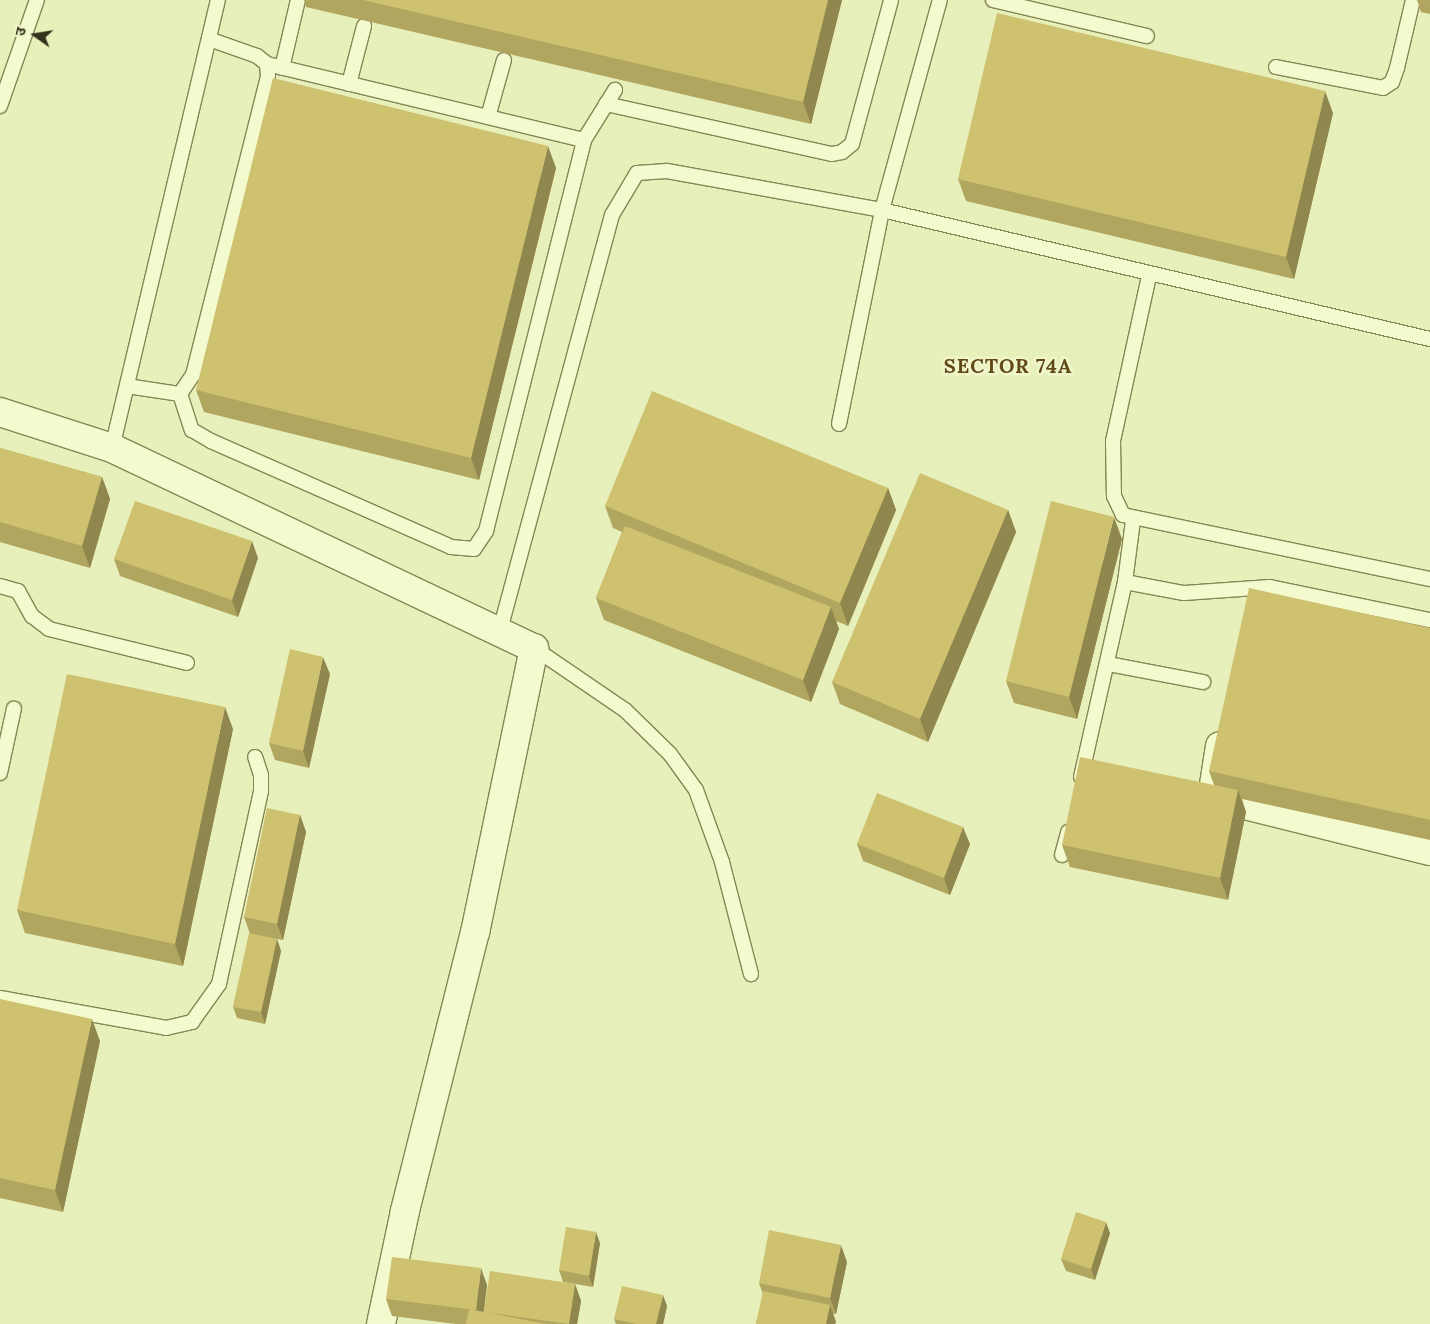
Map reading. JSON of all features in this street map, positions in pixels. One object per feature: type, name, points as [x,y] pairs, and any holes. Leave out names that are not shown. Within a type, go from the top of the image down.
[{"type":"street","points":[[0,412],[112,448],[500,630],[534,648],[475,932],[409,1193],[382,1324]]},
{"type":"street","points":[[1224,716],[1212,796],[1430,851]]},
{"type":"lane","points":[[0,106],[37,0]]},
{"type":"lane","points":[[112,448],[218,0]]},
{"type":"lane","points":[[282,68],[298,0]]},
{"type":"lane","points":[[606,104],[832,154],[842,152],[852,144],[891,0]]},
{"type":"lane","points":[[840,424],[882,210],[940,0]]},
{"type":"lane","points":[[993,0],[1029,4],[1147,36]]},
{"type":"lane","points":[[1276,67],[1383,88],[1392,82],[1397,68],[1413,0]]},
{"type":"lane","points":[[349,84],[364,26]]},
{"type":"lane","points":[[209,39],[248,52],[267,64],[584,140]]},
{"type":"lane","points":[[488,117],[504,60]]},
{"type":"lane","points":[[180,394],[193,375],[268,76],[267,64]]},
{"type":"lane","points":[[180,394],[192,430],[451,547],[474,549],[486,531],[584,140],[615,90]]},
{"type":"lane","points":[[500,630],[612,215],[637,172],[667,171],[882,210],[1149,276],[1430,340]]},
{"type":"lane","points":[[1149,276],[1111,459],[1114,496],[1123,515],[1133,520],[1430,579]]},
{"type":"lane","points":[[126,386],[180,394]]},
{"type":"lane","points":[[1078,790],[1125,582],[1133,520]]},
{"type":"lane","points":[[1125,582],[1184,593],[1270,587],[1430,620]]},
{"type":"lane","points":[[0,586],[18,592],[32,616],[49,629],[187,663]]},
{"type":"lane","points":[[534,648],[625,710],[670,754],[696,790],[722,862],[751,974]]},
{"type":"lane","points":[[1108,664],[1203,682]]},
{"type":"lane","points":[[0,773],[14,708]]},
{"type":"lane","points":[[0,998],[166,1028],[192,1022],[219,984],[260,791],[262,775],[255,758]]},
{"type":"lane","points":[[1062,855],[1071,818]]},
{"type":"building","points":[[363,0],[828,0],[803,102]]},
{"type":"building","points":[[997,13],[1325,91],[1286,257],[958,179]]},
{"type":"building","points":[[273,78],[548,146],[471,458],[196,390]]},
{"type":"building","points":[[652,391],[888,488],[840,603],[605,506]]},
{"type":"building","points":[[0,448],[102,477],[82,546],[0,522]]},
{"type":"building","points":[[920,473],[1008,510],[920,719],[832,682]]},
{"type":"building","points":[[135,501],[252,541],[232,600],[114,559]]},
{"type":"building","points":[[1051,501],[1114,517],[1069,697],[1006,681]]},
{"type":"building","points":[[625,526],[831,607],[803,680],[596,598]]},
{"type":"building","points":[[1249,588],[1430,628],[1430,820],[1209,771]]},
{"type":"building","points":[[290,649],[323,657],[303,751],[269,743]]},
{"type":"building","points":[[67,674],[225,707],[175,944],[17,910]]},
{"type":"building","points":[[1080,757],[1238,790],[1220,878],[1062,845]]},
{"type":"building","points":[[877,793],[963,827],[944,878],[857,844]]},
{"type":"building","points":[[267,808],[300,815],[277,924],[244,917]]},
{"type":"building","points":[[249,933],[277,939],[261,1012],[233,1007]]},
{"type":"building","points":[[0,999],[92,1019],[55,1190],[0,1178]]},
{"type":"building","points":[[1076,1212],[1106,1222],[1091,1269],[1061,1259]]},
{"type":"building","points":[[566,1227],[596,1232],[589,1276],[559,1270]]},
{"type":"building","points":[[769,1230],[841,1245],[830,1298],[759,1283]]},
{"type":"building","points":[[392,1257],[481,1268],[476,1310],[386,1299]]},
{"type":"building","points":[[490,1271],[575,1284],[569,1324],[484,1312]]},
{"type":"building","points":[[622,1286],[663,1295],[656,1324],[636,1324],[614,1319]]},
{"type":"building","points":[[763,1291],[830,1305],[826,1324],[756,1324]]},
{"type":"building","points":[[469,1309],[546,1324],[466,1324]]},
{"type":"district","name":"SECTOR 74A","points":[[1008,365]]}]
